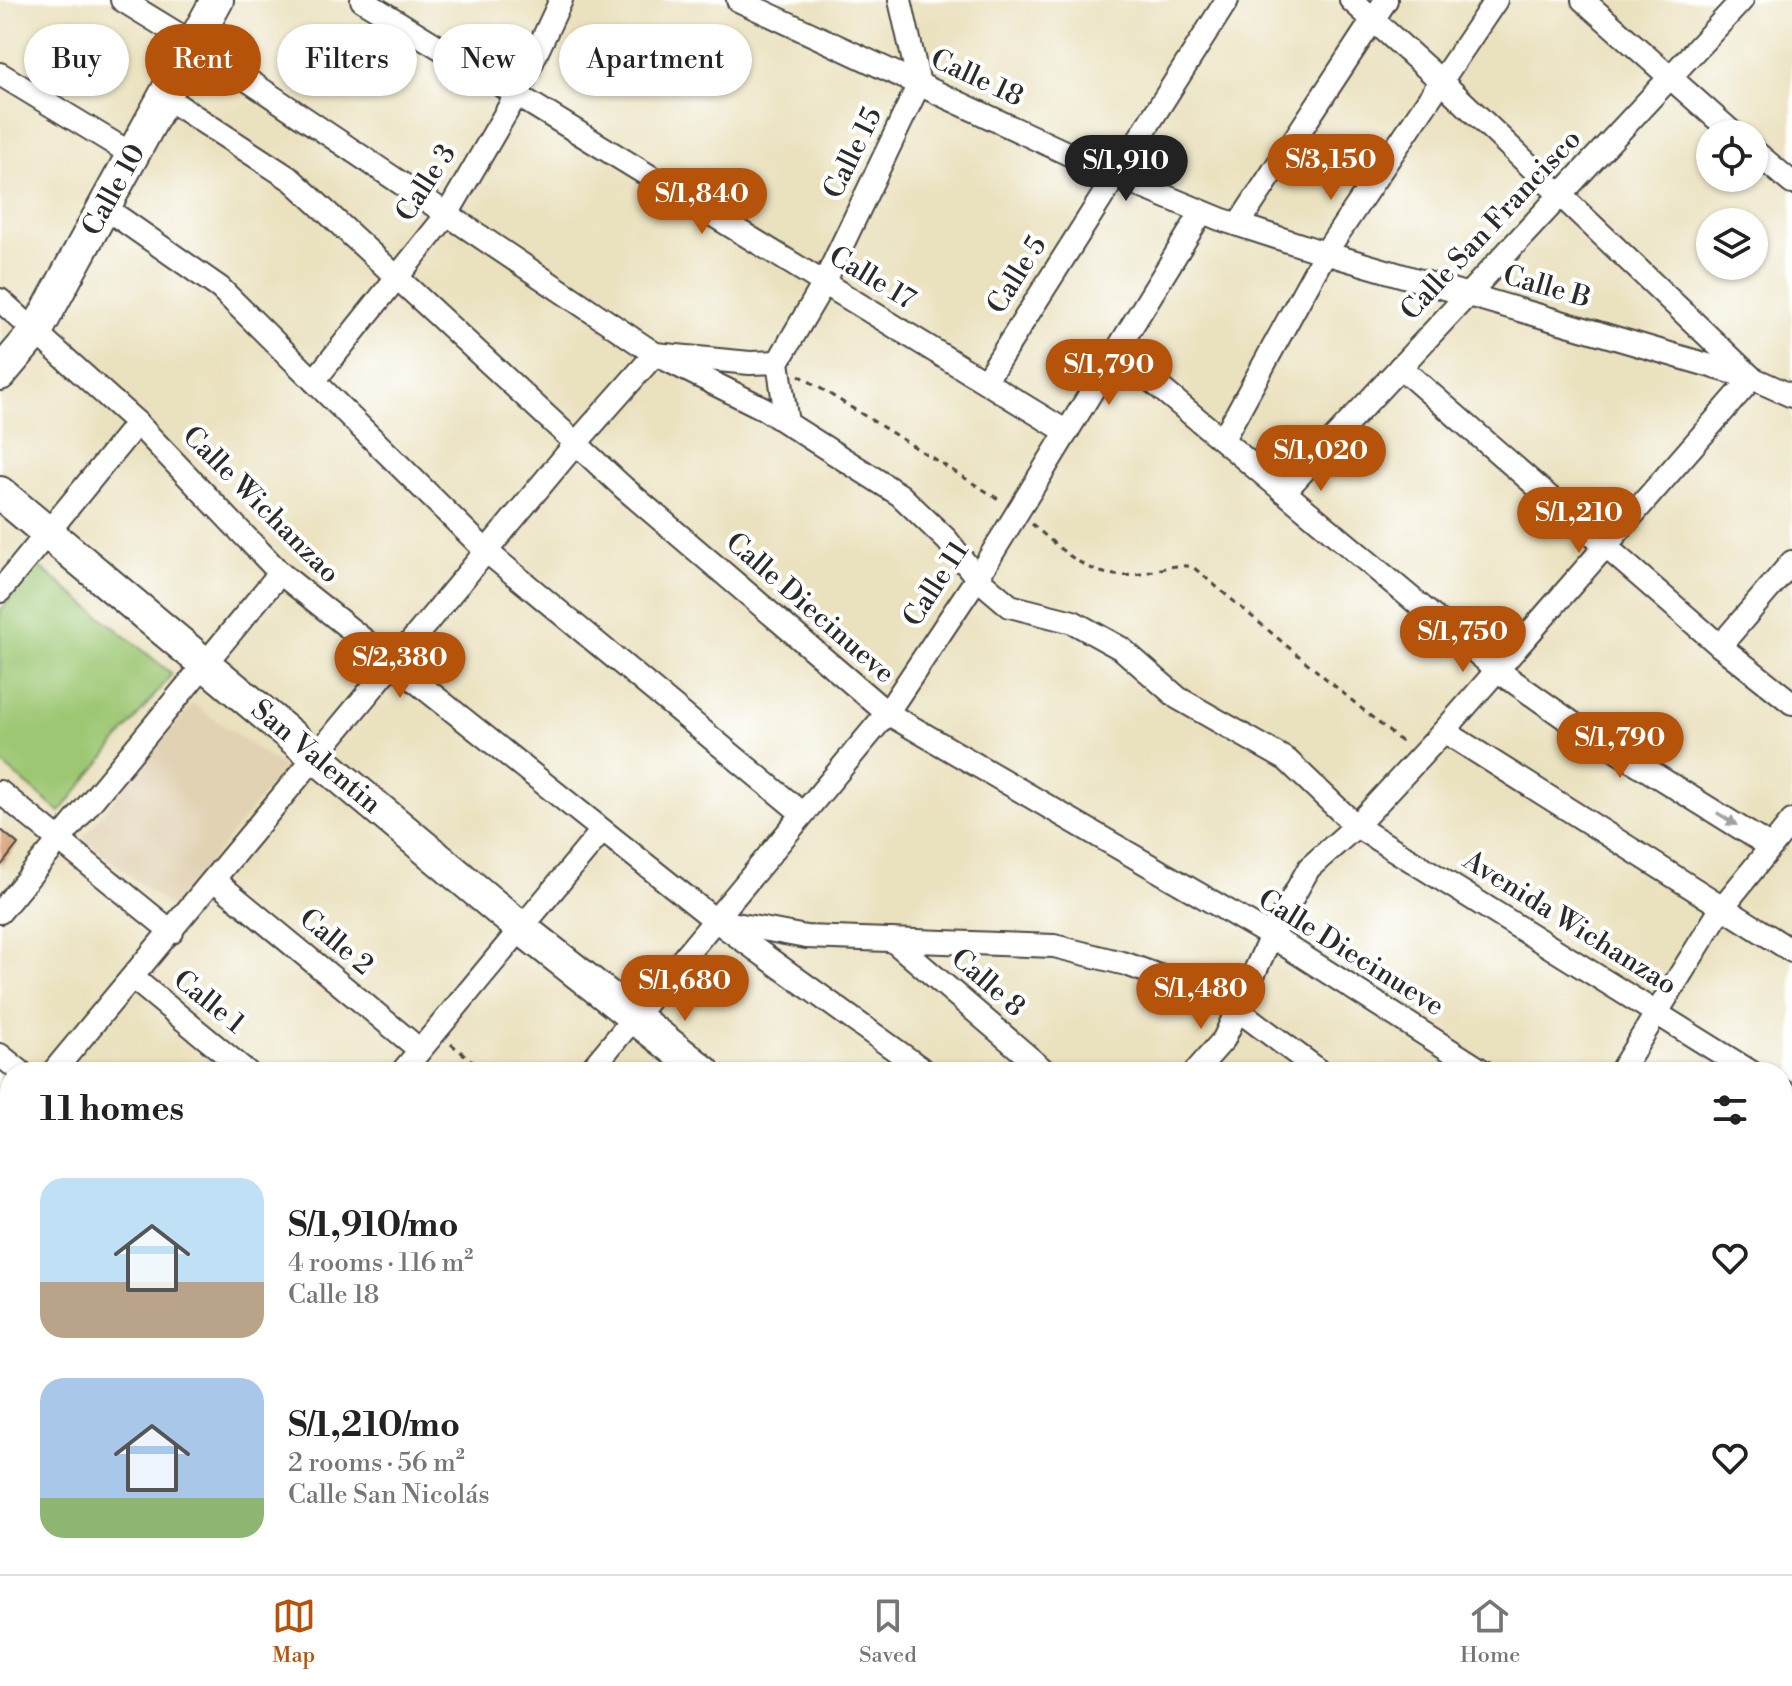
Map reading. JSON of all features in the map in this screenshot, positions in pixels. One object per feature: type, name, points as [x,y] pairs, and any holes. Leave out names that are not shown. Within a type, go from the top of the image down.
[{"type":"main road","name":"Calle 10","points":[[204,24],[217,0]]},
{"type":"main road","name":"Calle 10","points":[[0,374],[37,330],[165,97]]},
{"type":"main road","name":"San Valentin","points":[[0,493],[42,540],[628,1025]]},
{"type":"main road","name":"San Valentin","points":[[0,516],[42,540]]},
{"type":"main road","points":[[628,1025],[665,1062]]},
{"type":"main road","points":[[628,1025],[688,1062]]},
{"type":"street","name":"Avenida Wichanzao","points":[[122,0],[161,24]]},
{"type":"street","name":"Calle 17","points":[[362,0],[433,42]]},
{"type":"street","name":"Calle 3","points":[[543,39],[561,0]]},
{"type":"street","points":[[900,0],[919,84]]},
{"type":"street","name":"Calle 5","points":[[986,380],[1227,0]]},
{"type":"street","points":[[1204,1062],[1224,1039],[1271,936],[1309,868],[1356,826],[1420,758],[1752,378],[1441,81],[1380,10],[1351,0]]},
{"type":"street","points":[[1223,439],[1325,253],[1496,0]]},
{"type":"street","points":[[1583,0],[1717,120]]},
{"type":"street","name":"Calle San Francisco","points":[[1284,492],[1742,0]]},
{"type":"street","name":"Calle 18","points":[[740,1],[1116,176],[1238,225]]},
{"type":"street","points":[[1238,225],[1380,10]]},
{"type":"street","points":[[0,74],[133,155]]},
{"type":"street","name":"Calle 15","points":[[778,362],[823,285],[919,84]]},
{"type":"street","name":"Avenida Wichanzao","points":[[261,90],[655,354],[787,423],[900,495],[947,540],[977,578],[1010,606],[1073,622],[1122,649],[1178,698],[1287,760],[1356,826],[1735,1062]]},
{"type":"street","name":"Calle 3","points":[[314,381],[446,216],[516,96]]},
{"type":"street","name":"Calle 17","points":[[524,96],[823,285],[986,380],[1067,432]]},
{"type":"street","name":"Calle Diecinueve","points":[[165,97],[292,180],[624,488],[887,713],[1271,936],[1468,1062]]},
{"type":"street","points":[[1768,163],[1792,183]]},
{"type":"street","points":[[104,207],[220,288],[486,551],[803,814]]},
{"type":"street","name":"Calle 11","points":[[597,1062],[887,713],[977,578],[1202,212]]},
{"type":"street","name":"Calle B","points":[[1238,225],[1752,378],[1792,396]]},
{"type":"street","name":"Calle Wichanzao","points":[[0,300],[137,423],[280,573],[601,832],[715,920],[912,1062]]},
{"type":"street","points":[[1116,351],[1497,670],[1578,727],[1771,847]]},
{"type":"street","points":[[62,1062],[577,442],[655,354],[750,363],[778,362],[787,423]]},
{"type":"street","points":[[1400,367],[1604,547],[1792,703]]},
{"type":"street","points":[[0,591],[137,423]]},
{"type":"street","points":[[1720,646],[1792,562]]},
{"type":"street","points":[[0,912],[280,573]]},
{"type":"street","points":[[1444,731],[1721,909],[1792,951]]},
{"type":"street","points":[[0,792],[172,932]]},
{"type":"street","points":[[1626,1062],[1654,1011],[1721,909],[1792,821]]},
{"type":"street","points":[[410,1062],[601,832]]},
{"type":"street","name":"Calle 2","points":[[214,880],[420,1050]]},
{"type":"street","points":[[715,920],[806,937],[1054,946],[1126,964],[1198,990],[1238,1010],[1308,1062]]},
{"type":"street","name":"Calle 8","points":[[892,940],[1034,1062]]},
{"type":"street","name":"Calle 1","points":[[133,978],[235,1062]]},
{"type":"path","points":[[778,362],[1017,511],[1079,565],[1107,573],[1133,575],[1179,564],[1193,567],[1420,758]]},
{"type":"path","points":[[435,1032],[473,1062]]},
{"type":"shaded area","points":[[193,704],[284,768],[172,909],[83,838]]},
{"type":"green space","points":[[37,565],[172,674],[60,812],[0,762],[0,611]]},
{"type":"building","points":[[0,829],[18,844],[0,867]]}]
